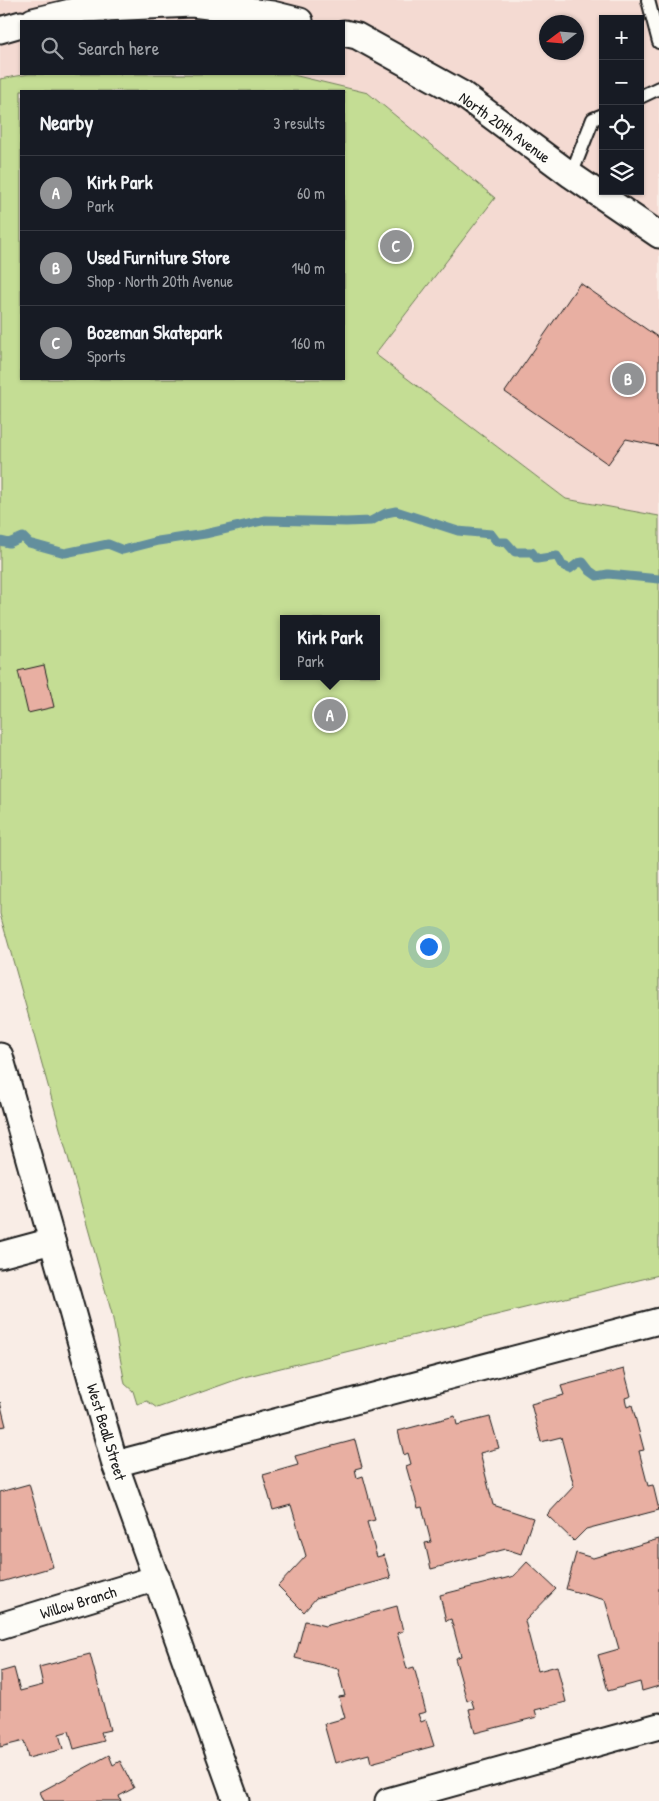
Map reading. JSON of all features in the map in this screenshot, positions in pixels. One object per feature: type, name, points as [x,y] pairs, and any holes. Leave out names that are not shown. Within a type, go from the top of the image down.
[{"type":"street","points":[[37,20],[83,9],[192,4],[272,14],[296,20]]},
{"type":"street","points":[[0,30],[20,24]]},
{"type":"street","name":"North 20th Avenue","points":[[345,33],[357,36],[462,94],[571,175],[659,235]]},
{"type":"street","name":"West Beall Street","points":[[0,1056],[115,1464],[236,1801]]},
{"type":"street","points":[[0,1255],[52,1241]]},
{"type":"street","points":[[115,1464],[659,1321]]},
{"type":"street","name":"Willow Branch","points":[[0,1626],[156,1578]]},
{"type":"street","points":[[388,1801],[659,1726]]},
{"type":"lane","points":[[648,0],[659,42]]},
{"type":"lane","points":[[644,95],[659,88]]},
{"type":"lane","points":[[571,175],[593,120],[599,117]]},
{"type":"shaded area","points":[[0,0],[659,0],[659,516],[566,499],[375,354],[495,198],[368,93],[293,75],[345,75],[345,20],[20,20],[20,75],[23,75],[0,79]]},
{"type":"green space","points":[[23,75],[293,75],[368,93],[495,198],[375,354],[566,499],[659,516],[659,1275],[244,1377],[157,1408],[147,1401],[137,1404],[133,1391],[125,1384],[112,1314],[0,914],[0,79]]},
{"type":"building","points":[[580,283],[659,338],[659,446],[626,439],[608,464],[505,392]]},
{"type":"building","points":[[44,665],[54,707],[28,713],[18,671]]},
{"type":"building","points":[[624,1369],[631,1396],[625,1398],[627,1407],[632,1405],[644,1450],[639,1451],[648,1486],[653,1485],[659,1510],[586,1529],[574,1541],[547,1515],[574,1486],[561,1437],[541,1442],[531,1404],[564,1395],[561,1386]]},
{"type":"building","points":[[0,1402],[6,1426],[0,1427]]},
{"type":"building","points":[[455,1416],[457,1425],[490,1417],[499,1448],[480,1453],[493,1505],[533,1518],[521,1554],[506,1549],[431,1569],[425,1543],[431,1542],[422,1507],[418,1508],[406,1466],[411,1464],[408,1453],[404,1455],[398,1431]]},
{"type":"building","points":[[355,1440],[362,1467],[355,1469],[357,1478],[363,1476],[375,1520],[367,1522],[377,1557],[384,1555],[391,1578],[316,1598],[304,1612],[278,1586],[306,1556],[291,1505],[273,1510],[263,1475],[298,1465],[295,1456]]},
{"type":"building","points":[[29,1484],[53,1567],[1,1582],[0,1492]]},
{"type":"building","points":[[659,1539],[659,1686],[642,1691],[640,1682],[608,1691],[598,1655],[619,1649],[605,1600],[566,1589],[576,1553],[593,1558]]},
{"type":"building","points":[[527,1562],[556,1589],[525,1621],[538,1671],[557,1666],[566,1702],[535,1710],[537,1717],[475,1733],[469,1709],[474,1708],[471,1699],[467,1701],[455,1658],[461,1656],[451,1619],[446,1621],[440,1595],[514,1576]]},
{"type":"building","points":[[397,1606],[403,1631],[397,1633],[407,1669],[414,1667],[426,1712],[418,1714],[421,1722],[426,1720],[434,1746],[371,1763],[369,1754],[335,1763],[324,1724],[345,1718],[339,1697],[345,1696],[338,1669],[295,1658],[305,1621],[325,1626]]},
{"type":"building","points":[[90,1654],[110,1730],[101,1732],[104,1741],[74,1749],[69,1731],[59,1734],[63,1749],[28,1758],[24,1741],[0,1747],[0,1672],[14,1668],[20,1691],[43,1685],[39,1667]]},
{"type":"building","points":[[109,1755],[113,1765],[120,1761],[134,1788],[119,1796],[121,1801],[44,1801],[40,1792]]},
{"type":"waterway","points":[[0,541],[9,543],[23,537],[29,543],[65,553],[108,544],[123,550],[158,541],[205,534],[266,520],[371,521],[386,513],[396,511],[458,531],[491,534],[497,542],[506,542],[515,552],[532,552],[537,559],[557,556],[562,565],[570,569],[583,562],[597,576],[608,574],[659,579]]},
{"type":"place","name":"Bozeman Skatepark","points":[[396,246]]},
{"type":"place","name":"Used Furniture Store","points":[[628,379]]},
{"type":"place","name":"Kirk Park","points":[[330,715]]}]
